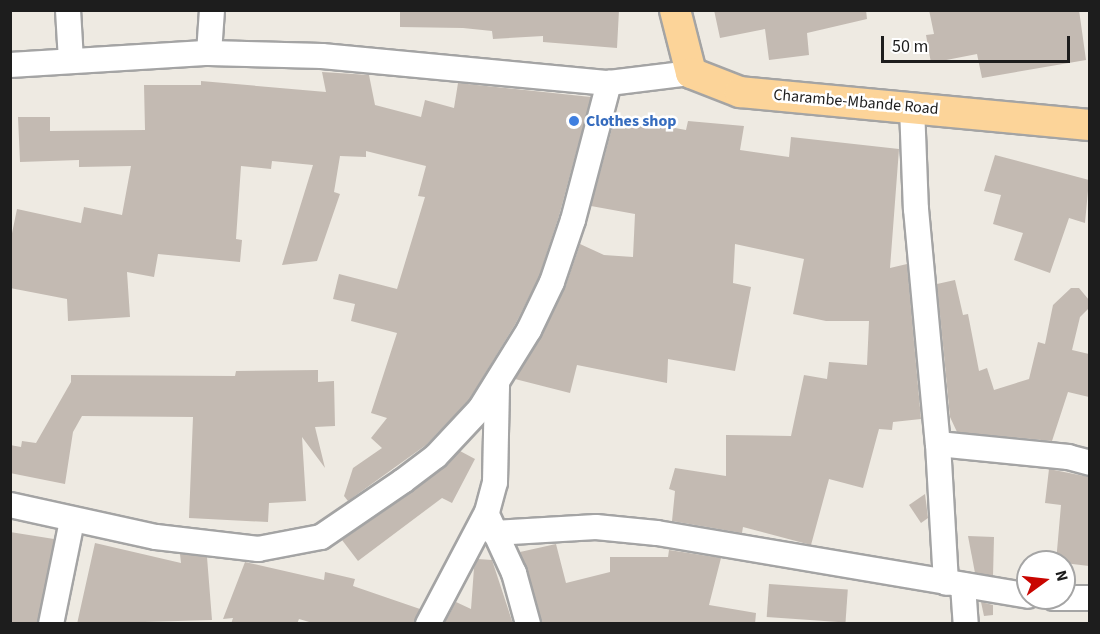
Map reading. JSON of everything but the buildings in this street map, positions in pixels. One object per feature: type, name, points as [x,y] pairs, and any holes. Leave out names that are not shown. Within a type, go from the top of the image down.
[{"type":"main road","points":[[675,10],[691,73]]},
{"type":"main road","name":"Charambe-Mbande Road","points":[[691,73],[740,92],[1089,125]]},
{"type":"street","points":[[68,10],[71,61]]},
{"type":"street","points":[[210,53],[212,10]]},
{"type":"street","points":[[10,64],[210,53],[322,56],[609,83],[691,73]]},
{"type":"street","points":[[10,505],[72,521],[156,537],[258,549],[321,537],[436,456],[460,433],[497,383],[552,282],[573,220],[609,83]]},
{"type":"street","points":[[912,107],[916,209],[938,444],[954,584],[966,624]]},
{"type":"street","points":[[428,624],[490,522],[495,482],[497,383]]},
{"type":"street","points":[[938,444],[1089,463]]},
{"type":"street","points":[[51,624],[72,521]]},
{"type":"street","points":[[490,522],[657,533],[1016,594]]},
{"type":"street","points":[[490,522],[514,573],[528,624]]},
{"type":"place","name":"Clothes shop","points":[[574,121]]}]
